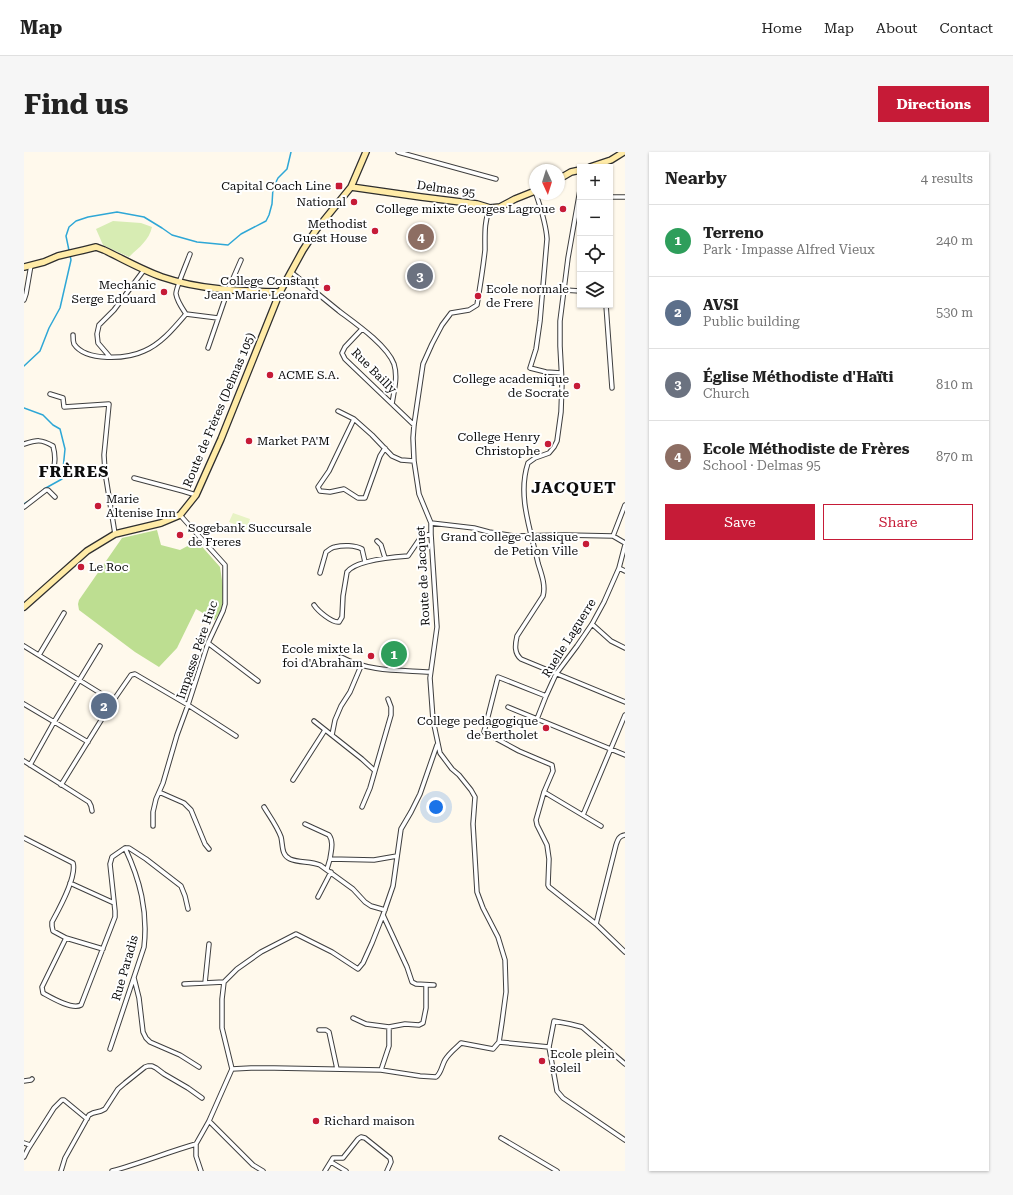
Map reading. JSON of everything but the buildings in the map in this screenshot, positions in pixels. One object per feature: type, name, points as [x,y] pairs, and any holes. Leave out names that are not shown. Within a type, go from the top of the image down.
[{"type":"main road","name":"Route de Frères (Delmas 105)","points":[[24,608],[87,551],[115,534],[161,523],[180,515],[196,495],[221,439],[280,292],[316,230],[350,187],[366,152]]},
{"type":"main road","points":[[599,164],[611,160],[624,152]]},
{"type":"main road","points":[[565,176],[577,171]]},
{"type":"main road","name":"Delmas 95","points":[[350,187],[477,204],[490,208],[500,207],[516,198],[529,194]]},
{"type":"main road","points":[[24,266],[44,262],[96,247],[162,278],[228,290],[280,292]]},
{"type":"street","points":[[398,152],[496,179]]},
{"type":"street","points":[[613,197],[625,197]]},
{"type":"street","points":[[538,200],[546,227],[546,239],[540,321],[536,349],[530,368],[546,372],[561,373]]},
{"type":"street","points":[[578,200],[568,258],[560,321],[562,383],[561,412],[557,441],[549,453],[531,460],[528,463],[525,478],[524,506],[544,591],[543,596],[517,636],[515,643],[517,656],[521,660],[625,702]]},
{"type":"street","name":"Route de Jacquet","points":[[490,208],[485,226],[482,281],[477,305],[469,310],[451,313],[442,325],[432,344],[423,364],[413,438],[414,461],[419,494],[431,523],[436,627],[430,672],[433,720],[440,753],[444,760],[468,786],[475,797],[473,824],[477,892],[502,948],[505,964],[506,992],[499,1042]]},
{"type":"street","points":[[186,314],[176,293],[176,289],[190,254]]},
{"type":"street","points":[[208,348],[228,290],[241,260]]},
{"type":"street","points":[[24,300],[31,265]]},
{"type":"street","points":[[110,357],[98,343],[97,334],[99,325],[114,310],[144,270]]},
{"type":"street","points":[[291,272],[362,329],[382,347],[389,356],[394,365],[396,376],[392,404]]},
{"type":"street","points":[[564,290],[577,292]]},
{"type":"street","points":[[606,308],[612,388]]},
{"type":"street","points":[[73,335],[74,343],[80,350],[95,357],[131,356],[145,351],[172,331],[186,314]]},
{"type":"street","points":[[186,314],[218,318]]},
{"type":"street","name":"Rue Bailly","points":[[362,329],[345,347],[342,353],[345,359],[414,426]]},
{"type":"street","points":[[50,394],[63,398],[64,407],[109,404],[104,455],[104,472],[115,534]]},
{"type":"street","points":[[338,411],[354,420],[372,435],[392,456],[401,460],[414,461]]},
{"type":"street","points":[[354,420],[329,471],[318,487],[320,491],[330,492],[344,489],[358,498],[365,498],[380,456],[385,448]]},
{"type":"street","points":[[24,444],[38,440],[52,446],[55,454],[55,463],[52,475]]},
{"type":"street","points":[[134,478],[196,495]]},
{"type":"street","points":[[24,507],[46,490],[48,490],[55,497]]},
{"type":"street","points":[[613,536],[625,506]]},
{"type":"street","name":"Impasse Pére Huc","points":[[153,826],[153,812],[177,734],[208,643],[225,604],[225,565],[180,515]]},
{"type":"street","points":[[431,523],[474,528],[514,536],[613,536],[625,544]]},
{"type":"street","points":[[314,605],[319,611],[335,622],[340,621],[342,617],[343,596],[347,572],[351,567],[365,562],[385,558],[408,556],[421,537],[431,534]]},
{"type":"street","points":[[377,540],[381,545],[385,558]]},
{"type":"street","name":"Ruelle Laguerre","points":[[537,718],[556,674],[592,624],[604,602],[619,568],[625,544]]},
{"type":"street","points":[[320,572],[326,552],[335,547],[359,547],[362,549],[365,562]]},
{"type":"street","points":[[619,568],[625,571]]},
{"type":"street","points":[[39,655],[64,613]]},
{"type":"street","points":[[592,624],[612,641],[625,648]]},
{"type":"street","points":[[208,643],[258,681]]},
{"type":"street","points":[[24,646],[113,701]]},
{"type":"street","points":[[30,765],[100,646]]},
{"type":"street","points":[[341,657],[361,666],[430,672]]},
{"type":"street","points":[[332,735],[341,706],[350,692],[361,666]]},
{"type":"street","points":[[61,785],[131,674],[135,674],[188,705],[236,736]]},
{"type":"street","points":[[546,696],[499,676],[497,677],[484,730],[485,734],[552,765],[553,772],[544,792],[536,820],[547,845],[549,859],[548,885],[596,924],[625,952]]},
{"type":"street","points":[[362,807],[370,788],[391,715],[391,707],[388,699]]},
{"type":"street","points":[[24,704],[88,742]]},
{"type":"street","points":[[508,707],[625,755]]},
{"type":"street","points":[[583,815],[625,715]]},
{"type":"street","points":[[314,721],[374,770]]},
{"type":"street","points":[[293,780],[325,730]]},
{"type":"street","points":[[200,1171],[196,1156],[196,1144],[209,1121],[232,1069],[222,1028],[222,999],[224,982],[237,969],[261,952],[296,934],[332,952],[358,969],[366,956],[385,910],[392,886],[401,829],[420,794],[437,744]]},
{"type":"street","points":[[24,761],[89,802],[92,806],[92,811]]},
{"type":"street","points":[[159,792],[184,803],[191,810],[205,844],[209,849]]},
{"type":"street","points":[[544,792],[601,826]]},
{"type":"street","points":[[264,807],[275,824],[281,838],[283,852],[288,858],[295,861],[320,865],[353,889],[365,902],[371,906],[385,910]]},
{"type":"street","points":[[305,824],[331,836],[332,842],[330,859],[327,869]]},
{"type":"street","points":[[596,924],[616,845],[618,839],[625,835]]},
{"type":"street","points":[[24,838],[72,861],[74,868],[70,883],[52,926],[53,931],[66,938],[103,949]]},
{"type":"street","points":[[125,848],[129,848],[146,859],[181,886],[188,909]]},
{"type":"street","name":"Rue Paradis","points":[[66,938],[42,987],[42,990],[43,993],[78,1007],[82,1005],[114,917],[110,864],[112,857],[125,848],[136,876],[144,906],[146,931],[144,947],[110,1049]]},
{"type":"street","points":[[330,859],[374,860],[397,856]]},
{"type":"street","points":[[318,897],[331,872]]},
{"type":"street","points":[[70,883],[114,903]]},
{"type":"street","points":[[383,915],[407,967],[412,982],[416,984],[434,985]]},
{"type":"street","points":[[206,983],[209,944]]},
{"type":"street","points":[[134,978],[139,998],[143,1032],[146,1038],[150,1042],[180,1055],[199,1067]]},
{"type":"street","points":[[184,984],[224,982]]},
{"type":"street","points":[[353,1018],[366,1024],[390,1027],[405,1024],[419,1025],[423,1023],[426,1008],[426,984]]},
{"type":"street","points":[[625,1064],[582,1027],[554,1022],[549,1047],[557,1091],[563,1098],[625,1140]]},
{"type":"street","points":[[380,1070],[389,1046],[390,1027]]},
{"type":"street","points":[[319,1030],[326,1030],[329,1032],[337,1069]]},
{"type":"street","points":[[232,1069],[274,1068],[380,1070],[436,1077],[439,1075],[444,1061],[461,1043],[493,1048],[499,1042],[549,1047]]},
{"type":"street","points":[[61,1171],[65,1158],[87,1118],[91,1114],[105,1108],[122,1086],[140,1070],[148,1066],[152,1066],[202,1098]]},
{"type":"street","points":[[24,1081],[32,1079]]},
{"type":"street","points":[[24,1157],[54,1108],[62,1100],[87,1118]]},
{"type":"street","points":[[209,1121],[253,1165],[263,1171]]},
{"type":"street","points":[[325,1171],[334,1157],[341,1159],[343,1158],[358,1139],[362,1137],[390,1158],[391,1162],[387,1171]]},
{"type":"street","points":[[501,1138],[557,1171]]},
{"type":"street","points":[[24,1143],[30,1145]]},
{"type":"street","points":[[112,1171],[129,1167],[196,1144]]},
{"type":"street","points":[[331,1162],[346,1171]]},
{"type":"green space","points":[[113,221],[141,223],[152,227],[151,232],[146,240],[129,257],[103,245],[96,229]]},
{"type":"green space","points":[[233,513],[250,519],[247,529],[229,522]]},
{"type":"green space","points":[[157,530],[161,545],[180,550],[197,541],[220,567],[223,587],[223,606],[215,620],[196,609],[177,648],[159,667],[135,652],[79,610],[78,604],[79,600],[122,538]]},
{"type":"green space","points":[[389,642],[401,643],[399,666],[387,665]]},
{"type":"waterway","points":[[24,366],[40,351],[49,328],[60,308],[71,260],[66,236],[69,227],[76,221],[88,217],[117,212],[144,217],[172,235],[197,242],[228,245],[241,234],[266,221],[272,204],[273,188],[278,178],[287,169],[291,152]]},
{"type":"waterway","points":[[24,408],[43,415],[53,425],[60,429],[65,449],[62,479],[44,489]]},
{"type":"waterway","points":[[24,504],[30,500]]},
{"type":"place","name":"Capital Coach Line","points":[[339,186]]},
{"type":"place","name":"National","points":[[354,202]]},
{"type":"place","name":"College mixte Georges Lagroue","points":[[563,209]]},
{"type":"place","name":"Methodist Guest House","points":[[375,231]]},
{"type":"place","name":"Ecole Méthodiste de Frères","points":[[421,237]]},
{"type":"place","name":"Église Méthodiste d'Haïti","points":[[420,276]]},
{"type":"place","name":"College Constant Jean Marie Leonard","points":[[327,288]]},
{"type":"place","name":"Mechanic Serge Edouard","points":[[164,292]]},
{"type":"place","name":"Ecole normale de Frere","points":[[478,296]]},
{"type":"place","name":"ACME S.A.","points":[[270,375]]},
{"type":"place","name":"College academique de Socrate","points":[[577,386]]},
{"type":"place","name":"Market PA'M","points":[[249,441]]},
{"type":"place","name":"College Henry Christophe","points":[[548,444]]},
{"type":"place","name":"Marie Altenise Inn","points":[[98,506]]},
{"type":"place","name":"Sogebank Succursale de Freres","points":[[180,535]]},
{"type":"place","name":"Grand college classique de Petion Ville","points":[[586,544]]},
{"type":"place","name":"Le Roc","points":[[81,567]]},
{"type":"place","name":"Terreno","points":[[394,654]]},
{"type":"place","name":"Ecole mixte la foi d'Abraham","points":[[371,656]]},
{"type":"place","name":"AVSI","points":[[104,706]]},
{"type":"place","name":"College pedagogique de Bertholet","points":[[546,728]]},
{"type":"place","name":"Ecole plein soleil","points":[[542,1061]]},
{"type":"place","name":"Richard maison","points":[[316,1121]]},
{"type":"district","name":"FRÈRES","points":[[74,471]]},
{"type":"district","name":"JACQUET","points":[[574,487]]}]
